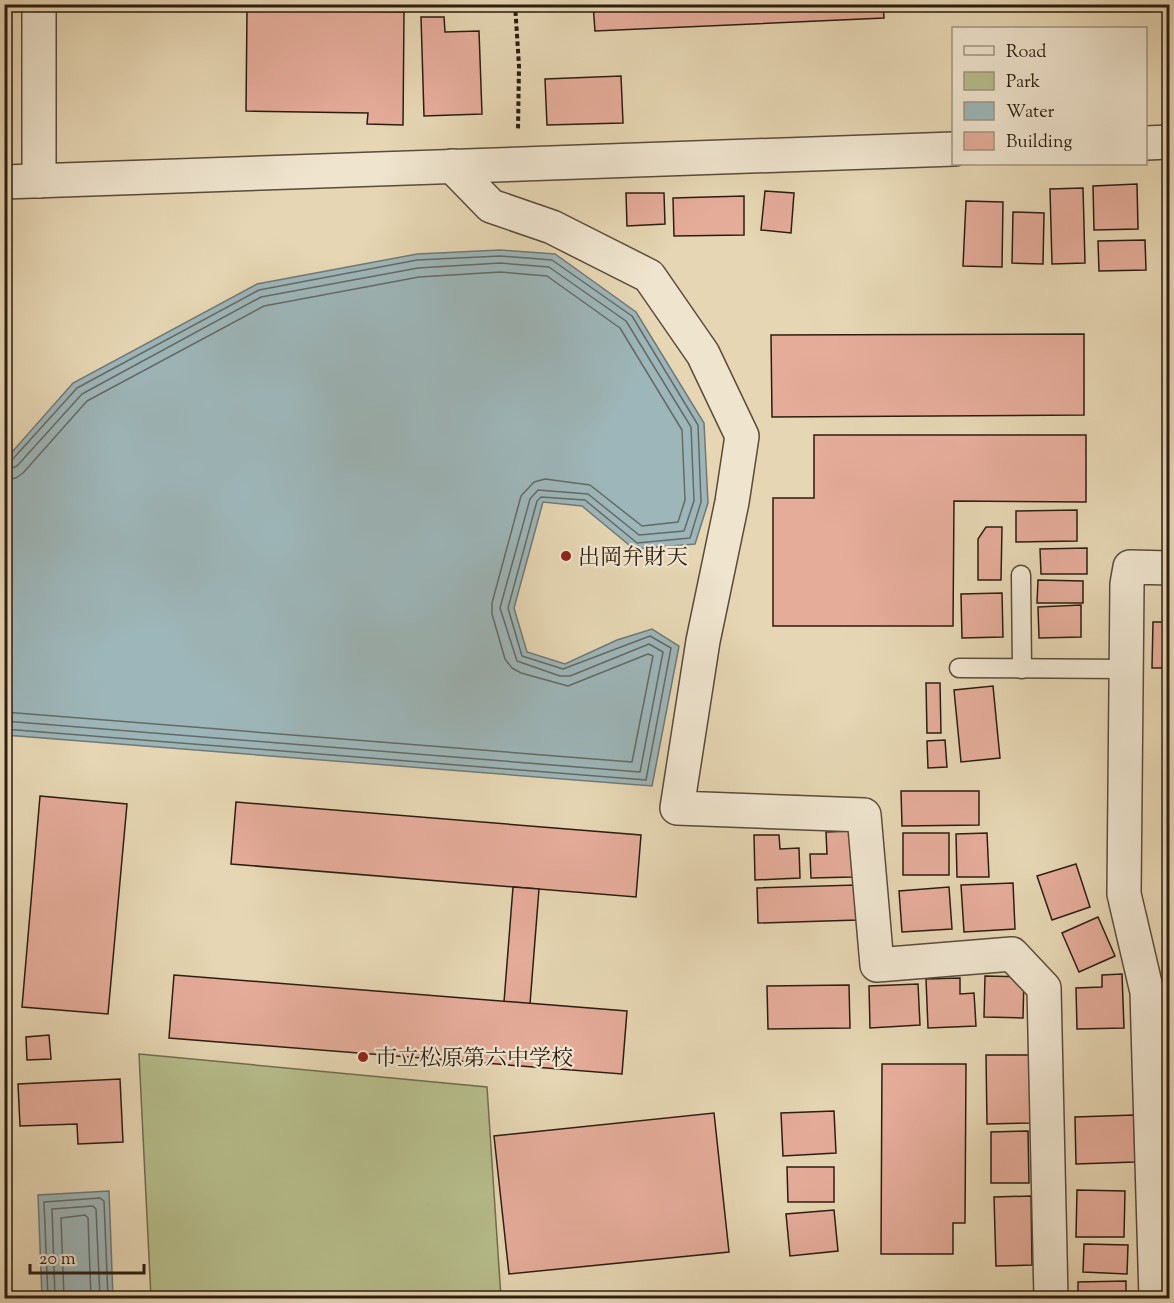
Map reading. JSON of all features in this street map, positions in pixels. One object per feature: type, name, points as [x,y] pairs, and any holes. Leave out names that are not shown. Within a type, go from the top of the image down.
[{"type":"street","points":[[39,4],[39,181]]},
{"type":"street","points":[[1147,142],[1170,142]]},
{"type":"street","points":[[4,182],[952,149]]},
{"type":"street","points":[[452,166],[491,206],[552,227],[649,276],[703,354],[742,436],[732,502],[699,663],[677,808],[864,815],[877,965],[1012,954],[1044,988],[1051,1299]]},
{"type":"street","points":[[1156,1299],[1147,992],[1124,894],[1127,584],[1131,567],[1170,568]]},
{"type":"lane","points":[[1021,576],[1022,669]]},
{"type":"lane","points":[[959,668],[1126,669]]},
{"type":"path","points":[[515,4],[519,66],[518,137]]},
{"type":"green space","points":[[139,1054],[487,1087],[501,1298],[151,1298]]},
{"type":"water","points":[[500,250],[555,254],[636,312],[704,423],[708,503],[695,544],[634,549],[582,506],[543,502],[514,608],[527,652],[565,664],[617,640],[652,629],[679,646],[652,786],[5,735],[5,460],[73,383],[257,284],[417,254]]},
{"type":"water","points":[[109,1191],[113,1298],[42,1298],[38,1195]]},
{"type":"building","points":[[593,4],[883,4],[884,18],[595,31]]},
{"type":"building","points":[[247,10],[404,12],[403,125],[367,124],[368,113],[246,111]]},
{"type":"building","points":[[421,17],[444,17],[445,32],[479,31],[482,114],[424,116]]},
{"type":"building","points":[[621,76],[623,123],[547,125],[545,79]]},
{"type":"building","points":[[1137,184],[1138,229],[1094,230],[1093,186]]},
{"type":"building","points":[[1083,188],[1085,263],[1052,264],[1050,189]]},
{"type":"building","points":[[765,191],[794,193],[791,233],[761,230]]},
{"type":"building","points":[[626,193],[664,193],[665,224],[627,226]]},
{"type":"building","points":[[744,196],[744,235],[674,236],[673,198]]},
{"type":"building","points":[[966,201],[1003,202],[1002,267],[963,266]]},
{"type":"building","points":[[1013,212],[1044,213],[1043,264],[1012,263]]},
{"type":"building","points":[[1145,240],[1146,270],[1099,271],[1098,241]]},
{"type":"building","points":[[1084,334],[1084,415],[772,417],[771,335]]},
{"type":"building","points":[[814,435],[1086,435],[1086,502],[954,501],[953,626],[773,626],[773,498],[814,498]]},
{"type":"building","points":[[1163,462],[1170,462],[1170,527],[1163,527]]},
{"type":"building","points":[[1077,510],[1077,541],[1016,542],[1016,511]]},
{"type":"building","points":[[986,527],[1002,527],[1001,580],[978,580],[978,539]]},
{"type":"building","points":[[1087,548],[1087,574],[1041,574],[1040,549]]},
{"type":"building","points":[[1038,580],[1083,581],[1083,603],[1037,603]]},
{"type":"building","points":[[1002,593],[1003,637],[962,638],[961,594]]},
{"type":"building","points":[[1081,605],[1081,637],[1039,638],[1038,607]]},
{"type":"building","points":[[1153,622],[1170,622],[1170,668],[1152,668]]},
{"type":"building","points":[[926,683],[940,683],[941,733],[927,733]]},
{"type":"building","points":[[993,686],[1000,758],[961,762],[954,690]]},
{"type":"building","points":[[945,740],[947,767],[928,768],[927,741]]},
{"type":"building","points":[[901,791],[979,791],[979,825],[902,826]]},
{"type":"building","points":[[40,796],[127,804],[108,1014],[22,1007]]},
{"type":"building","points":[[236,802],[641,835],[636,897],[231,864]]},
{"type":"building","points":[[852,831],[853,877],[811,878],[810,854],[827,854],[826,832]]},
{"type":"building","points":[[903,833],[949,833],[949,875],[903,875]]},
{"type":"building","points":[[987,833],[989,877],[957,877],[956,834]]},
{"type":"building","points":[[754,835],[779,835],[780,849],[799,848],[800,878],[755,880]]},
{"type":"building","points":[[1076,864],[1090,907],[1052,920],[1037,876]]},
{"type":"building","points":[[1013,883],[1015,929],[964,932],[961,885]]},
{"type":"building","points":[[857,885],[858,920],[758,923],[757,888]]},
{"type":"building","points":[[513,887],[539,889],[530,1004],[504,1002]]},
{"type":"building","points":[[949,887],[952,929],[902,932],[899,891]]},
{"type":"building","points":[[1098,917],[1115,956],[1079,972],[1062,933]]},
{"type":"building","points":[[1122,974],[1124,1028],[1077,1029],[1076,988],[1102,987],[1102,975]]},
{"type":"building","points":[[174,975],[627,1011],[622,1074],[169,1038]]},
{"type":"building","points":[[985,976],[1024,977],[1023,1018],[984,1017]]},
{"type":"building","points":[[960,978],[960,994],[974,993],[976,1026],[928,1028],[926,979]]},
{"type":"building","points":[[918,984],[920,1025],[870,1028],[869,986]]},
{"type":"building","points":[[849,985],[850,1028],[768,1029],[767,986]]},
{"type":"building","points":[[49,1035],[51,1059],[27,1060],[26,1037]]},
{"type":"building","points":[[986,1055],[1030,1055],[1031,1123],[987,1124]]},
{"type":"building","points":[[882,1064],[966,1064],[965,1223],[953,1223],[953,1254],[881,1254]]},
{"type":"building","points":[[120,1079],[123,1142],[78,1144],[77,1124],[20,1126],[18,1084]]},
{"type":"building","points":[[834,1111],[836,1153],[783,1156],[781,1113]]},
{"type":"building","points":[[714,1113],[729,1252],[509,1274],[494,1136]]},
{"type":"building","points":[[1134,1115],[1135,1162],[1076,1164],[1075,1117]]},
{"type":"building","points":[[1028,1131],[1029,1183],[991,1183],[991,1132]]},
{"type":"building","points":[[787,1167],[834,1167],[834,1202],[788,1202]]},
{"type":"building","points":[[1077,1190],[1125,1191],[1124,1237],[1076,1237]]},
{"type":"building","points":[[1031,1196],[1032,1265],[996,1266],[994,1197]]},
{"type":"building","points":[[834,1210],[838,1251],[790,1256],[786,1214]]},
{"type":"building","points":[[1084,1244],[1128,1245],[1127,1274],[1083,1272]]},
{"type":"building","points":[[1126,1281],[1126,1298],[1078,1298],[1078,1282]]},
{"type":"building","points":[[714,1294],[768,1294],[768,1298],[714,1298]]},
{"type":"place","name":"出岡弁財天","points":[[566,556]]},
{"type":"place","name":"市立松原第六中学校","points":[[363,1057]]}]
